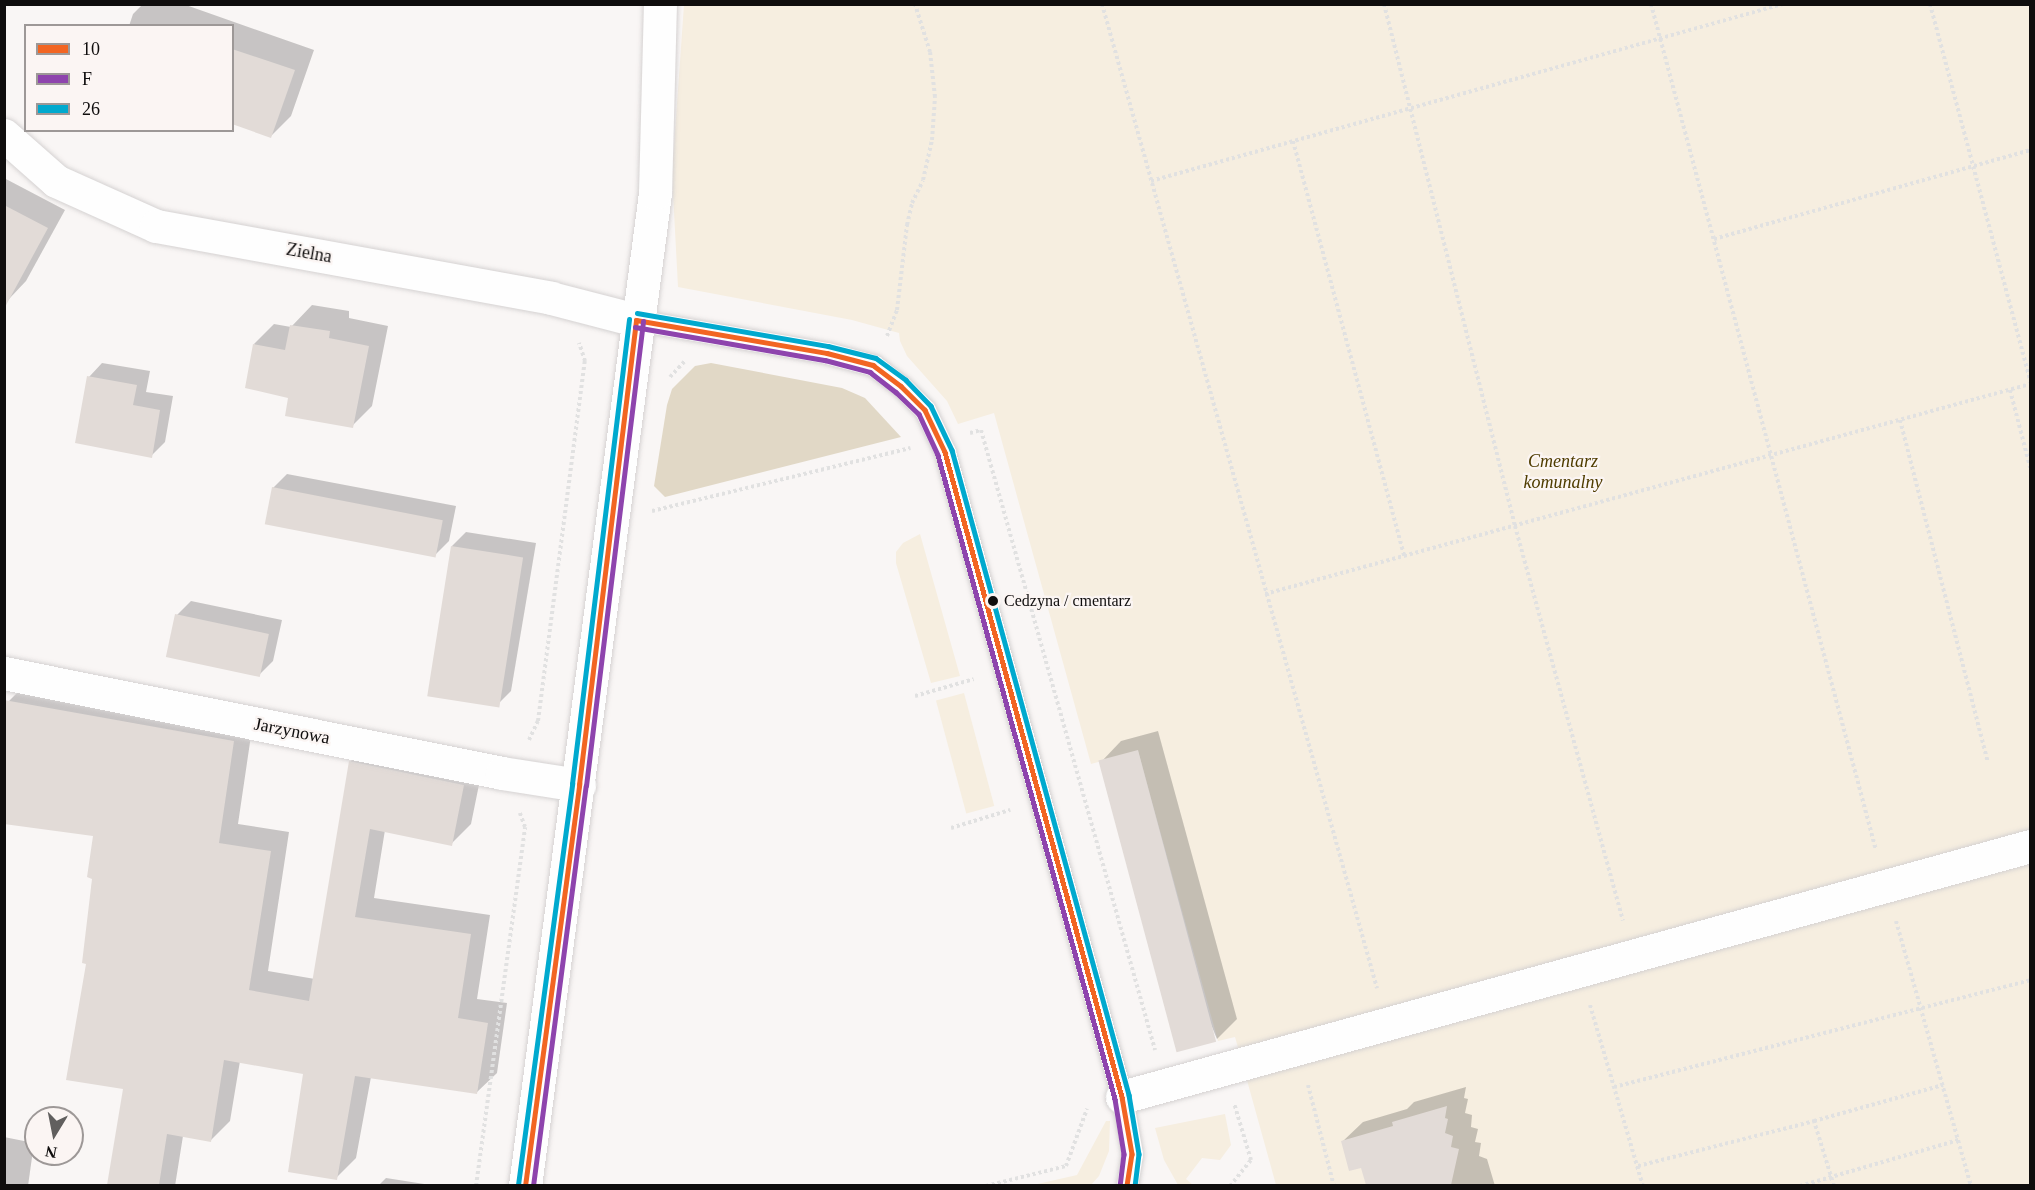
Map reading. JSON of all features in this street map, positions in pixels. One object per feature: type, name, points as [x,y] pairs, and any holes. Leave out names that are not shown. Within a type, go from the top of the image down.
[{"type":"street","points":[[525,1185],[579,785],[636,320],[655,193],[660,4]]},
{"type":"street","name":"Zielna","points":[[4,135],[56,182],[156,226],[551,298],[636,320]]},
{"type":"street","name":"Jarzynowa","points":[[4,673],[502,773],[579,785]]},
{"type":"street","points":[[1122,1097],[1299,1050],[1387,1023],[2031,846]]},
{"type":"lane","points":[[636,320],[826,353],[873,365],[901,386],[925,410],[945,452],[1122,1097],[1132,1154],[1127,1185]]},
{"type":"path","points":[[873,365],[897,310],[907,225],[912,203],[923,180],[932,140],[935,97],[930,52],[915,4]]},
{"type":"path","points":[[1102,4],[1265,594],[1387,1023]]},
{"type":"path","points":[[1384,4],[1412,108],[1515,526],[1632,956]]},
{"type":"path","points":[[1650,4],[1886,886],[1971,1185]]},
{"type":"path","points":[[1150,181],[1783,4]]},
{"type":"path","points":[[1930,4],[2031,379]]},
{"type":"path","points":[[1293,141],[1404,556]]},
{"type":"path","points":[[1714,239],[2031,150]]},
{"type":"path","points":[[667,383],[688,358]]},
{"type":"path","points":[[1265,594],[2031,384]]},
{"type":"path","points":[[2010,390],[2031,467]]},
{"type":"path","points":[[1900,420],[1988,762]]},
{"type":"path","points":[[963,435],[981,430],[1164,1085]]},
{"type":"path","points":[[645,512],[914,447],[910,440]]},
{"type":"path","points":[[972,667],[978,690]]},
{"type":"path","points":[[915,696],[975,678]]},
{"type":"path","points":[[1007,799],[1013,822]]},
{"type":"path","points":[[951,828],[1010,810]]},
{"type":"path","points":[[1580,970],[1643,1185]]},
{"type":"path","points":[[1614,1087],[2031,980]]},
{"type":"path","points":[[1299,1050],[1334,1185]]},
{"type":"path","points":[[1224,1070],[1251,1160],[1230,1185]]},
{"type":"path","points":[[1638,1166],[1943,1086]]},
{"type":"path","points":[[986,1185],[1009,1183],[1066,1166],[1089,1105]]},
{"type":"path","points":[[1814,1121],[1834,1185]]},
{"type":"path","points":[[1800,1185],[1958,1140]]},
{"type":"green space","name":"Cmentarz komunalny","points":[[684,5],[2030,5],[2030,1185],[1276,1185],[1235,1037],[1218,1041],[1138,751],[1091,764],[994,413],[958,424],[947,401],[907,356],[899,333],[852,320],[678,287],[672,174]]},
{"type":"green space","points":[[920,534],[960,676],[931,683],[896,563],[896,552],[903,543]]},
{"type":"green space","points":[[964,693],[994,806],[966,814],[936,701]]},
{"type":"green space","points":[[1225,1114],[1231,1145],[1220,1160],[1202,1158],[1186,1179],[1193,1185],[1178,1185],[1164,1160],[1155,1128]]},
{"type":"green space","points":[[1106,1121],[1110,1121],[1109,1151],[1099,1176],[1091,1185],[1033,1185],[1077,1175]]},
{"type":"shaded area","points":[[711,363],[842,388],[865,398],[901,437],[665,497],[654,486],[667,405],[672,389],[695,366]]},
{"type":"building","points":[[234,50],[295,70],[271,138],[234,125]]},
{"type":"building","points":[[4,205],[48,228],[4,309]]},
{"type":"building","points":[[290,325],[330,331],[329,338],[369,346],[353,428],[285,416],[288,398],[245,388],[253,344],[285,350]]},
{"type":"building","points":[[87,376],[137,385],[133,405],[160,410],[152,458],[75,443]]},
{"type":"building","points":[[272,487],[443,520],[436,558],[265,524]]},
{"type":"building","points":[[451,546],[523,557],[499,708],[427,696]]},
{"type":"building","points":[[175,614],[269,634],[260,677],[166,657]]},
{"type":"building","points":[[4,700],[234,741],[219,843],[271,851],[249,990],[309,1001],[349,761],[464,785],[452,846],[370,829],[355,917],[471,934],[458,1018],[488,1023],[477,1094],[355,1076],[337,1180],[288,1172],[303,1074],[224,1060],[211,1142],[167,1134],[159,1185],[107,1185],[123,1089],[66,1080],[86,964],[82,963],[92,879],[87,877],[93,836],[4,824]]},
{"type":"building","points":[[1138,750],[1216,1042],[1177,1052],[1098,761]]},
{"type":"building","points":[[1447,1106],[1445,1118],[1448,1119],[1445,1133],[1453,1136],[1451,1147],[1459,1149],[1451,1185],[1366,1185],[1361,1168],[1349,1171],[1341,1141],[1393,1126],[1392,1122]]},
{"type":"transit line","name":"26","points":[[637,313],[828,346],[876,358],[906,380],[931,406],[952,450],[1129,1095],[1139,1154],[1135,1186]]},
{"type":"transit line","name":"26","points":[[518,1185],[572,784],[629,319]]},
{"type":"transit line","name":"10","points":[[636,320],[827,353],[873,365],[901,386],[925,410],[945,452],[1122,1097],[1132,1154],[1127,1186]]},
{"type":"transit line","name":"10","points":[[525,1186],[579,785],[636,320]]},
{"type":"transit line","name":"F","points":[[533,1186],[586,786],[643,321]]},
{"type":"transit line","name":"F","points":[[635,327],[825,360],[870,372],[919,414],[938,455],[1115,1099],[1124,1154],[1120,1185]]},
{"type":"place","name":"Cedzyna / cmentarz","points":[[993,601]]}]
